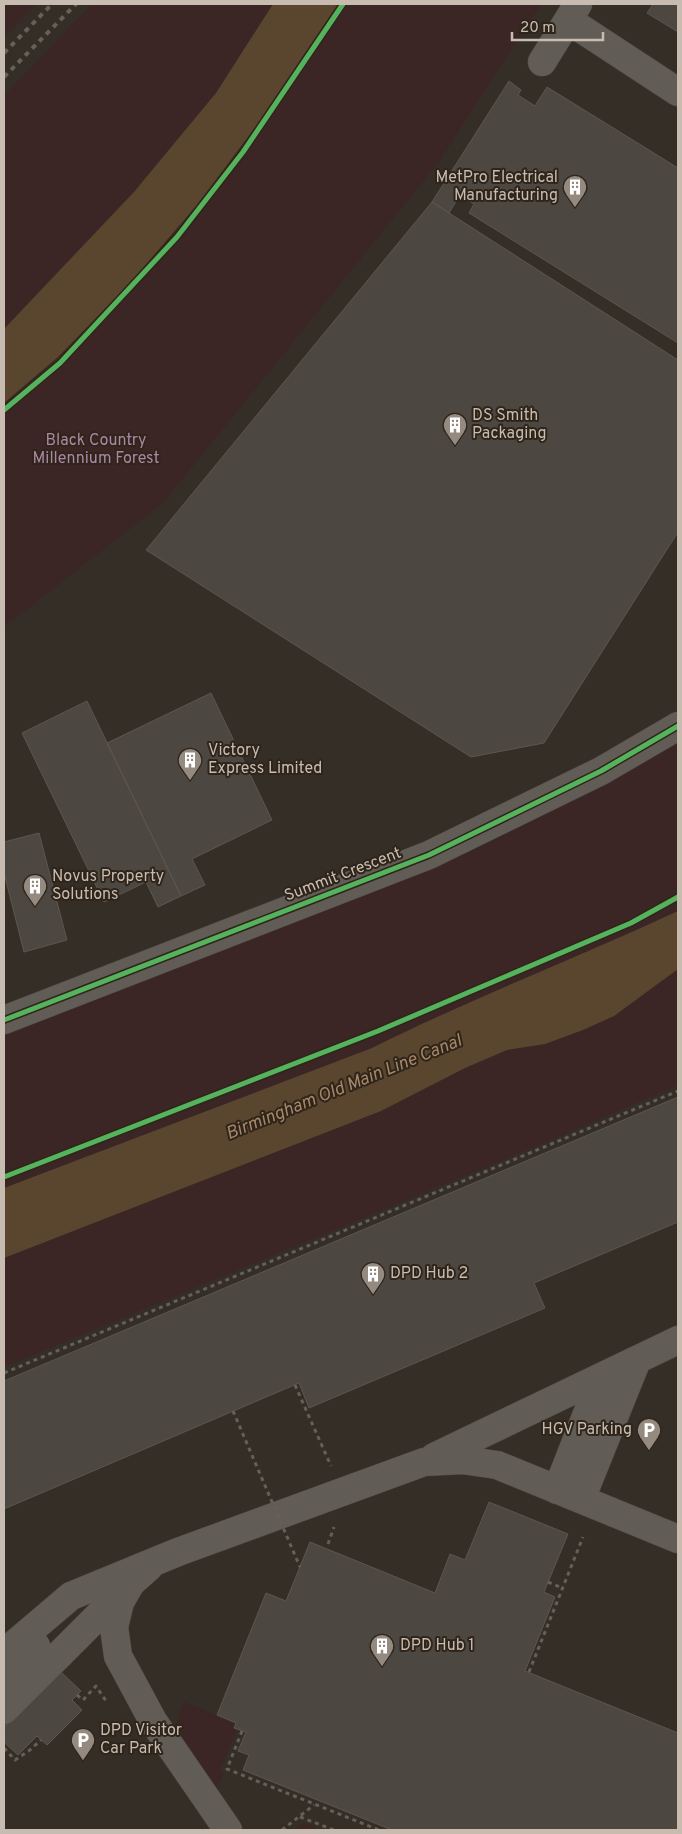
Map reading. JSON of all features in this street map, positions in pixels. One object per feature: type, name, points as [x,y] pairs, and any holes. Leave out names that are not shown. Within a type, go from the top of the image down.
[{"type":"street","points":[[542,62],[573,12],[678,92]]},
{"type":"street","name":"Summit Crescent","points":[[4,1020],[429,855],[600,771],[678,726]]},
{"type":"street","points":[[4,1653],[81,1608],[119,1582],[155,1561],[424,1462],[678,1340]]},
{"type":"street","points":[[569,1494],[637,1360]]},
{"type":"street","points":[[569,1494],[601,1378]]},
{"type":"street","points":[[424,1462],[462,1460],[497,1465],[678,1539]]},
{"type":"street","points":[[118,1656],[114,1627],[120,1602],[119,1582]]},
{"type":"street","points":[[4,1628],[81,1608]]},
{"type":"street","points":[[81,1608],[118,1656],[153,1720],[228,1830]]},
{"type":"street","points":[[4,1675],[81,1608]]},
{"type":"street","points":[[4,1710],[81,1608]]},
{"type":"path","points":[[4,1373],[678,1091]]},
{"type":"path","points":[[295,1385],[333,1470]]},
{"type":"path","points":[[233,1411],[300,1567]]},
{"type":"path","points":[[529,1672],[582,1537]]},
{"type":"path","points":[[548,1582],[562,1588]]},
{"type":"path","points":[[242,1731],[228,1769],[379,1830]]},
{"type":"path","points":[[4,1748],[16,1760],[41,1740]]},
{"type":"path","points":[[284,1830],[315,1804]]},
{"type":"path","points":[[299,1816],[334,1830]]},
{"type":"green space","points":[[4,4],[36,4],[4,37]]},
{"type":"green space","name":"Black Country Millennium Forest","points":[[92,4],[541,4],[438,163],[163,503],[4,627],[4,96]]},
{"type":"green space","points":[[678,744],[678,1085],[563,1135],[4,1367],[4,1033],[469,852]]},
{"type":"green space","points":[[184,1702],[236,1723],[234,1728],[237,1729],[220,1771],[224,1772],[215,1792],[174,1730]]},
{"type":"green space","points":[[305,1823],[324,1830],[295,1830]]},
{"type":"water","points":[[273,4],[338,4],[257,125],[197,205],[129,284],[58,357],[4,403],[4,329],[134,192],[216,93]]},
{"type":"water","name":"Birmingham Old Main Line Canal","points":[[678,911],[678,969],[614,1016],[545,1044],[507,1050],[465,1068],[381,1111],[4,1258],[4,1188],[372,1048],[448,1012]]},
{"type":"building","points":[[653,4],[678,4],[678,32],[647,13]]},
{"type":"building","name":"MetPro Electrical Manufacturing","points":[[509,81],[521,90],[518,95],[535,106],[547,87],[678,168],[678,343],[469,213],[474,204],[460,195],[449,213],[432,202]]},
{"type":"building","name":"DS Smith Packaging","points":[[432,202],[678,360],[678,532],[544,743],[471,757],[146,550]]},
{"type":"building","name":"Victory Express Limited","points":[[211,693],[272,820],[192,859],[205,885],[181,896],[107,743]]},
{"type":"building","points":[[87,701],[181,896],[158,907],[146,882],[104,902],[22,733]]},
{"type":"building","name":"Novus Property Solutions","points":[[39,833],[67,940],[24,952],[4,873],[4,842]]},
{"type":"building","name":"DPD Hub 2","points":[[678,1097],[678,1222],[534,1283],[545,1308],[309,1408],[299,1383],[4,1509],[4,1381]]},
{"type":"building","name":"DPD Hub 1","points":[[489,1502],[568,1534],[544,1592],[555,1597],[525,1671],[678,1733],[678,1830],[392,1830],[243,1770],[249,1755],[238,1751],[246,1732],[234,1728],[236,1723],[217,1715],[266,1593],[286,1601],[310,1542],[435,1593],[450,1554],[465,1560]]},
{"type":"building","points":[[59,1670],[81,1691],[72,1700],[82,1710],[47,1745],[37,1736],[18,1755],[4,1742],[4,1727]]},
{"type":"railway","points":[[4,53],[52,4]]},
{"type":"railway","points":[[4,77],[76,4]]},
{"type":"cycle path","points":[[4,410],[60,363],[177,237],[243,152],[343,4]]},
{"type":"cycle path","points":[[4,1020],[429,855],[601,771],[678,726]]},
{"type":"cycle path","points":[[4,1177],[378,1031],[631,923],[678,897]]},
{"type":"place","name":"MetPro Electrical Manufacturing","points":[[575,208]]},
{"type":"place","name":"DS Smith Packaging","points":[[455,446]]},
{"type":"place","name":"Victory Express Limited","points":[[190,781]]},
{"type":"place","name":"Novus Property Solutions","points":[[35,907]]},
{"type":"place","name":"DPD Hub 2","points":[[373,1295]]},
{"type":"place","name":"HGV Parking","points":[[649,1451]]},
{"type":"place","name":"DPD Hub 1","points":[[382,1667]]},
{"type":"place","name":"DPD Visitor Car Park","points":[[83,1761]]}]
